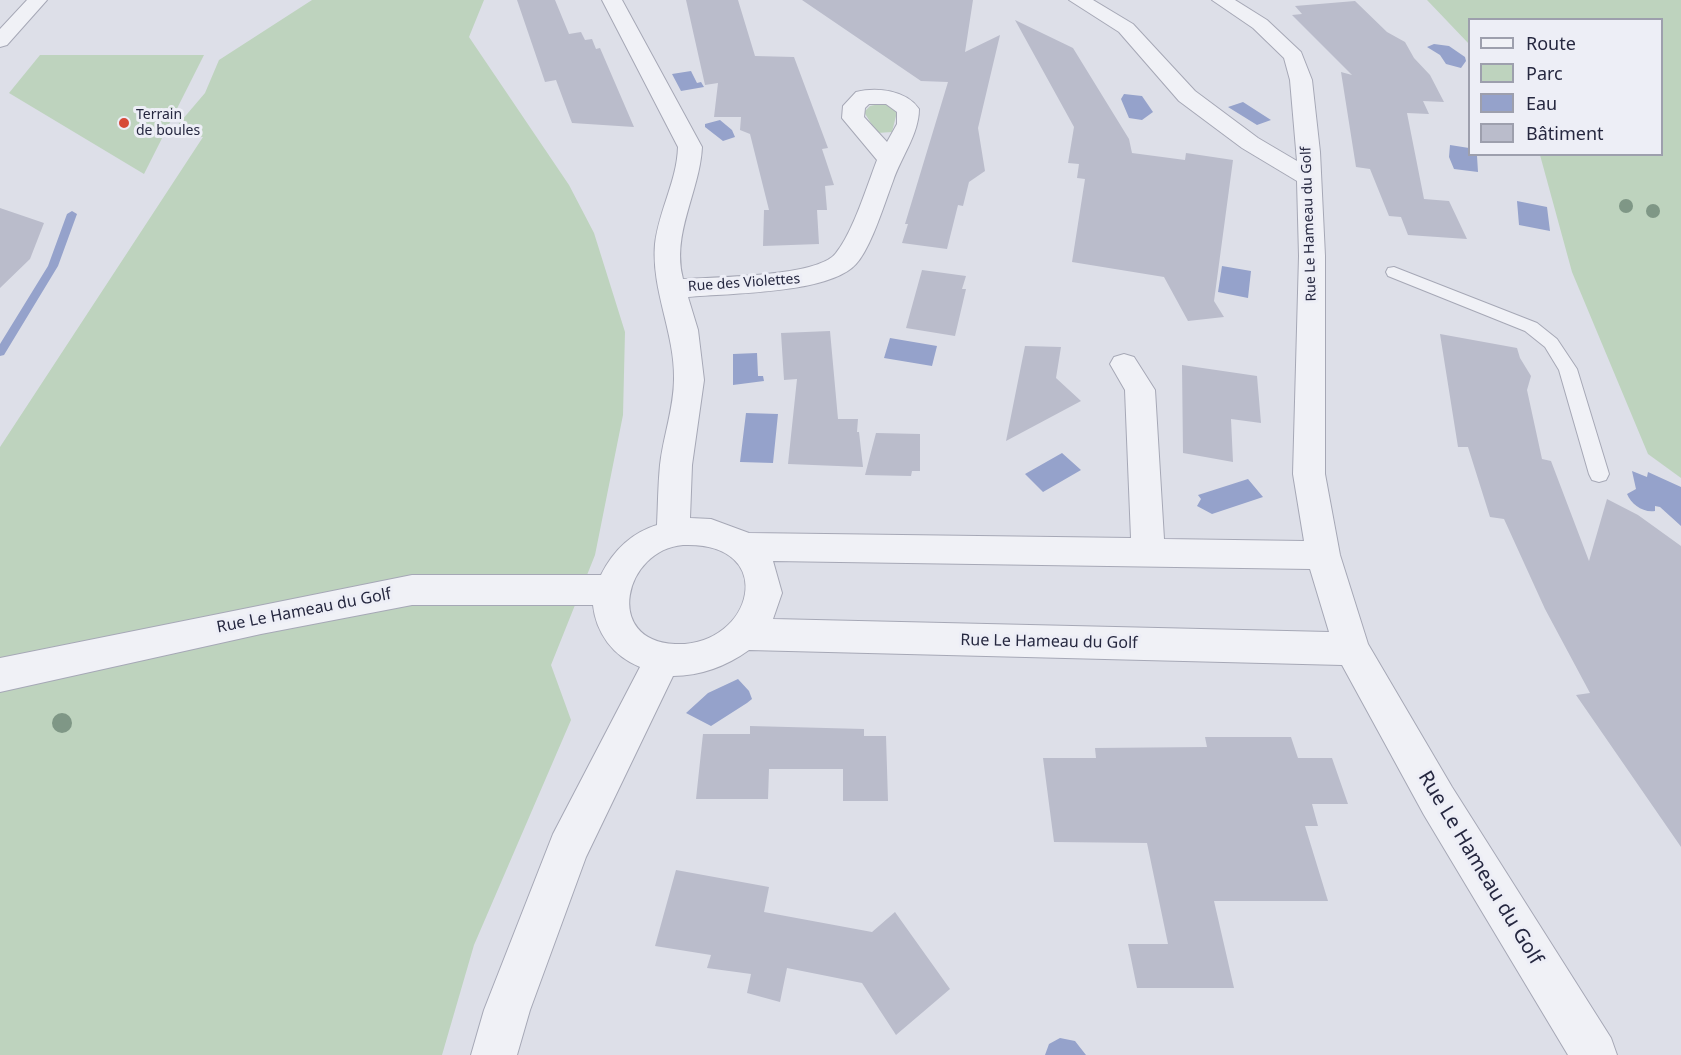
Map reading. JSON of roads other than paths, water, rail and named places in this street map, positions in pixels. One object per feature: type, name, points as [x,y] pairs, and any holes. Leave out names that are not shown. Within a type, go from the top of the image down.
[{"type":"street","points":[[0,41],[37,0]]},
{"type":"street","points":[[612,0],[690,147],[689,169],[673,215],[668,245],[669,275],[684,330],[689,380],[676,465],[673,533]]},
{"type":"street","points":[[1079,0],[1126,28],[1187,96],[1250,142],[1307,177]]},
{"type":"street","name":"Rue Le Hameau du Golf","points":[[1222,0],[1260,24],[1294,56],[1300,80],[1308,152],[1307,177],[1312,256],[1310,474],[1323,555],[1352,649],[1438,801],[1593,1055]]},
{"type":"street","name":"Rue des Violettes","points":[[673,289],[810,278],[846,260],[866,219],[889,159]]},
{"type":"street","points":[[1124,364],[1140,390],[1148,553]]},
{"type":"street","points":[[743,547],[762,572],[764,604],[746,634],[708,657],[662,660],[631,645],[613,620],[612,590],[624,565],[646,545],[673,533],[711,532],[743,547],[1323,555]]},
{"type":"street","name":"Rue Le Hameau du Golf","points":[[0,675],[261,619],[412,590],[612,590]]},
{"type":"street","name":"Rue Le Hameau du Golf","points":[[746,634],[1352,649]]},
{"type":"street","points":[[495,1055],[507,1010],[568,849],[662,660]]},
{"type":"lane","points":[[1394,272],[1531,327],[1551,343],[1568,369],[1599,474]]},
{"type":"water","points":[[1434,44],[1449,46],[1465,57],[1466,61],[1461,68],[1446,64],[1440,55],[1427,47]]},
{"type":"water","points":[[691,71],[697,83],[701,82],[704,87],[681,91],[672,74]]},
{"type":"water","points":[[1124,94],[1142,96],[1153,112],[1142,120],[1129,118],[1121,99]]},
{"type":"water","points":[[1243,102],[1271,120],[1257,125],[1228,107]]},
{"type":"water","points":[[720,120],[732,130],[735,137],[723,141],[705,127],[705,124]]},
{"type":"water","points":[[1450,145],[1468,148],[1468,156],[1477,156],[1478,172],[1454,169],[1449,157]]},
{"type":"water","points":[[1517,201],[1547,207],[1550,231],[1519,225]]},
{"type":"water","points":[[1222,266],[1251,271],[1248,298],[1218,292]]},
{"type":"water","points":[[890,338],[937,346],[932,366],[884,358]]},
{"type":"water","points":[[757,353],[758,376],[763,376],[764,381],[733,385],[733,354]]},
{"type":"water","points":[[746,413],[778,414],[773,463],[740,462]]},
{"type":"water","points":[[1062,453],[1081,470],[1043,492],[1025,474]]},
{"type":"water","points":[[1632,471],[1647,477],[1648,472],[1681,487],[1681,526],[1660,507],[1655,506],[1655,511],[1646,511],[1631,501],[1627,494],[1636,489]]},
{"type":"water","points":[[1248,479],[1263,497],[1212,514],[1197,506],[1201,499],[1198,495]]},
{"type":"water","points":[[738,679],[749,691],[752,699],[747,703],[711,726],[686,713],[708,693]]},
{"type":"water","points":[[1060,1038],[1075,1041],[1086,1055],[1045,1055],[1049,1044]]},
{"type":"waterway","points":[[0,352],[53,266],[72,214]]},
{"type":"place","name":"Terrain de boules","points":[[124,123]]}]
